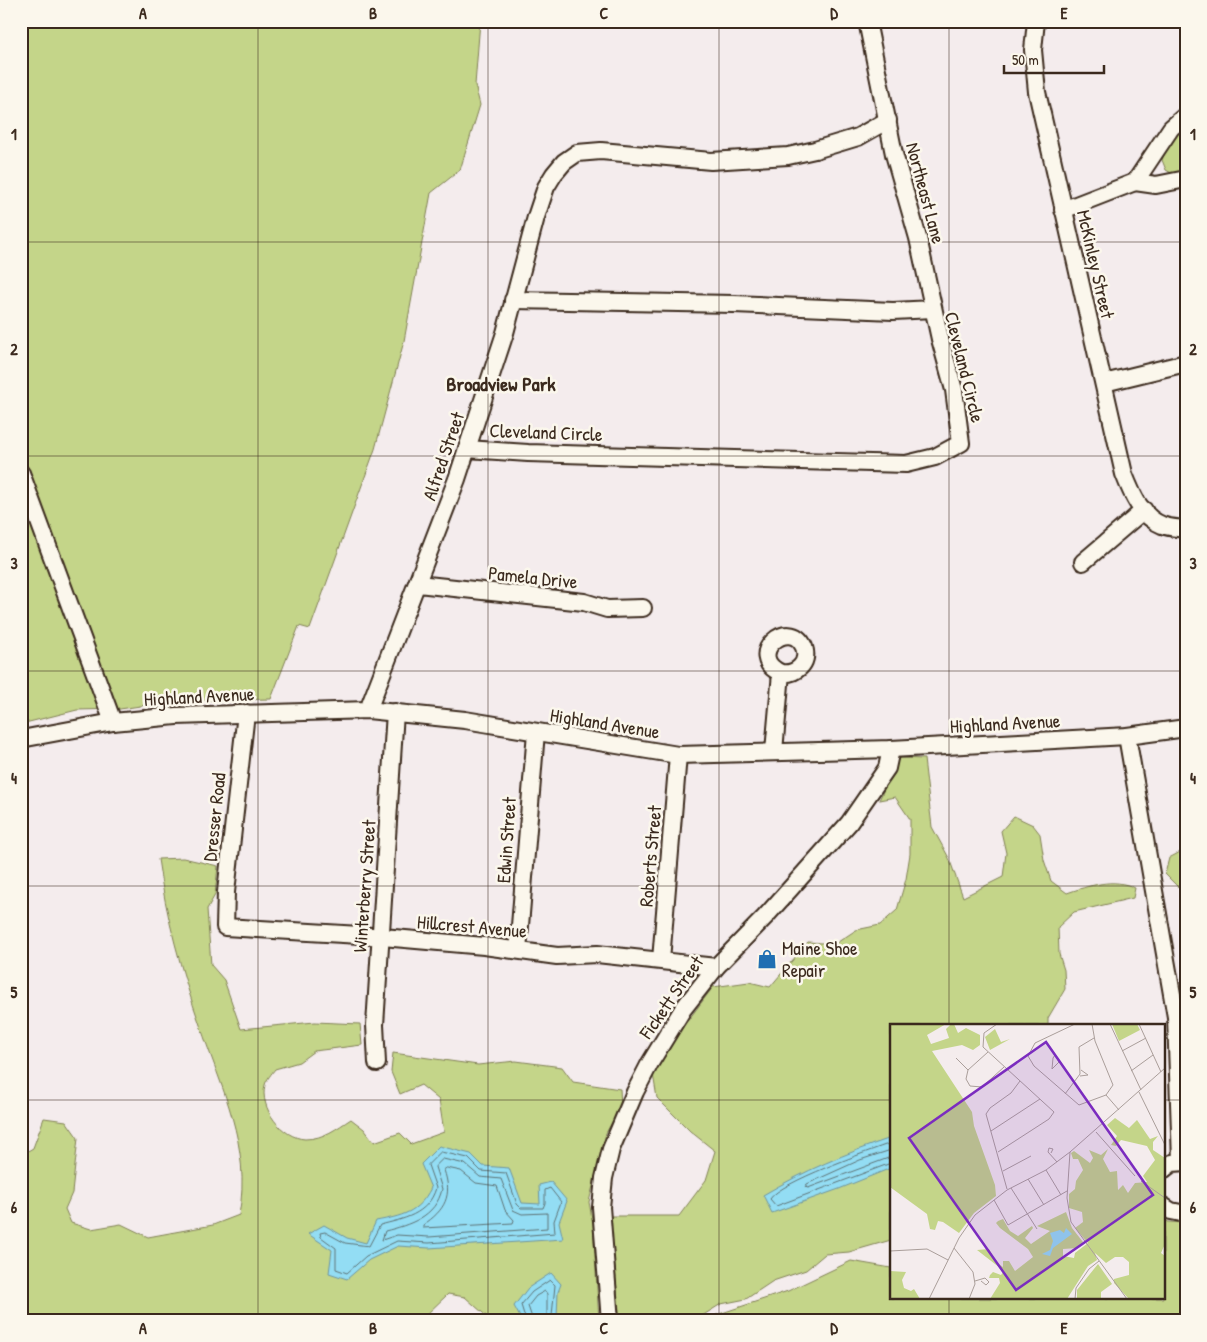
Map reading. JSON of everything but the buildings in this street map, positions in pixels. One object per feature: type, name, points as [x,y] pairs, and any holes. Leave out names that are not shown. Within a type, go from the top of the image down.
[{"type":"street","name":"Northeast Lane","points":[[867,21],[882,86],[894,154],[918,238],[933,309]]},
{"type":"street","name":"McKinley Street","points":[[1036,21],[1033,50],[1037,92],[1104,383],[1109,416],[1124,474],[1132,498],[1144,510],[1161,525],[1186,529]]},
{"type":"street","points":[[1134,182],[1171,128],[1186,115]]},
{"type":"street","name":"Alfred Street","points":[[368,710],[418,584],[467,449],[505,332],[524,258],[546,187],[554,174],[568,159],[577,154],[601,151],[710,161],[788,156],[815,150],[858,136],[888,120]]},
{"type":"street","points":[[1063,210],[1134,182],[1156,185],[1186,179]]},
{"type":"street","name":"Cleveland Circle","points":[[467,449],[528,453],[906,464],[928,459],[962,442],[954,390],[933,309],[893,311],[734,304],[513,300]]},
{"type":"street","points":[[1104,383],[1186,362]]},
{"type":"street","points":[[21,473],[113,722]]},
{"type":"street","points":[[1083,562],[1144,510]]},
{"type":"street","name":"Pamela Drive","points":[[418,584],[584,602],[606,609],[643,608]]},
{"type":"street","points":[[774,751],[781,673]]},
{"type":"street","name":"Highland Avenue","points":[[21,739],[113,722],[246,713],[368,710],[465,720],[678,755],[891,749],[1128,736],[1186,728]]},
{"type":"street","name":"Winterberry Street","points":[[377,1063],[375,1025],[395,712]]},
{"type":"street","name":"Dresser Road","points":[[224,927],[226,892],[246,713]]},
{"type":"street","name":"Edwin Street","points":[[518,950],[536,732]]},
{"type":"street","points":[[1128,736],[1176,1017],[1183,1161],[1172,1163],[1164,1169]]},
{"type":"street","name":"Fickett Street","points":[[610,1321],[601,1207],[604,1178],[611,1149],[650,1063],[683,1009],[716,967],[765,917],[848,823],[887,768],[891,749]]},
{"type":"street","name":"Roberts Street","points":[[662,960],[678,755]]},
{"type":"street","name":"Hillcrest Avenue","points":[[224,927],[518,950],[557,956],[597,954],[716,967]]},
{"type":"street","points":[[1164,1207],[1170,1212],[1186,1214]]},
{"type":"green space","points":[[21,21],[480,21],[475,85],[480,105],[460,170],[431,193],[404,341],[375,449],[310,629],[299,626],[271,699],[174,701],[120,709],[77,710],[21,724]]},
{"type":"green space","points":[[1186,123],[1186,172],[1175,175],[1166,170],[1162,160],[1171,138]]},
{"type":"green space","points":[[899,758],[924,759],[932,827],[949,858],[963,897],[1003,877],[1006,853],[1001,831],[1014,816],[1033,825],[1040,834],[1044,860],[1051,881],[1067,893],[1101,884],[1118,883],[1135,888],[1133,898],[1074,912],[1058,927],[1059,954],[1064,970],[1065,989],[1048,1018],[1048,1024],[890,1024],[890,1240],[849,1252],[825,1254],[806,1270],[773,1281],[746,1299],[721,1304],[694,1321],[620,1321],[610,1216],[679,1216],[706,1180],[715,1151],[690,1131],[657,1098],[653,1074],[680,1031],[713,987],[749,982],[770,987],[808,942],[835,944],[856,930],[880,925],[897,910],[906,879],[910,854],[910,819],[895,797],[879,800]]},
{"type":"green space","points":[[1186,849],[1186,895],[1165,874],[1169,858]]},
{"type":"green space","points":[[183,858],[218,866],[215,895],[207,909],[211,965],[224,980],[241,1029],[315,1022],[360,1024],[362,1045],[314,1051],[299,1062],[275,1069],[268,1079],[265,1085],[265,1103],[274,1120],[288,1133],[296,1137],[312,1139],[330,1132],[351,1119],[364,1129],[374,1142],[400,1133],[411,1144],[444,1132],[439,1100],[421,1085],[400,1094],[391,1072],[393,1053],[478,1065],[516,1061],[562,1067],[573,1082],[620,1089],[621,1106],[606,1133],[589,1202],[593,1224],[599,1321],[492,1321],[465,1297],[448,1294],[425,1316],[424,1321],[21,1321],[21,1155],[33,1148],[44,1118],[66,1121],[78,1138],[72,1193],[65,1209],[71,1223],[91,1229],[121,1224],[148,1237],[213,1225],[239,1215],[242,1190],[238,1141],[225,1095],[180,964],[165,901],[158,859]]},
{"type":"green space","points":[[1164,1219],[1168,1222],[1186,1223],[1186,1321],[710,1321],[716,1315],[788,1291],[851,1261],[890,1268],[890,1300],[1164,1300]]},
{"type":"water","points":[[890,1138],[890,1168],[772,1213],[763,1195],[794,1178]]},
{"type":"water","points":[[439,1146],[471,1154],[483,1166],[509,1168],[522,1203],[540,1204],[539,1185],[551,1182],[567,1201],[559,1222],[563,1239],[429,1248],[398,1246],[369,1260],[347,1279],[329,1273],[332,1250],[308,1234],[324,1225],[347,1238],[366,1243],[376,1221],[401,1215],[421,1203],[431,1188],[421,1164]]},
{"type":"water","points":[[551,1273],[561,1284],[558,1292],[557,1317],[565,1321],[521,1319],[514,1306],[528,1288]]},
{"type":"place","name":"Maine Shoe Repair","points":[[767,959]]},
{"type":"district","name":"Broadview Park","points":[[501,384]]}]
